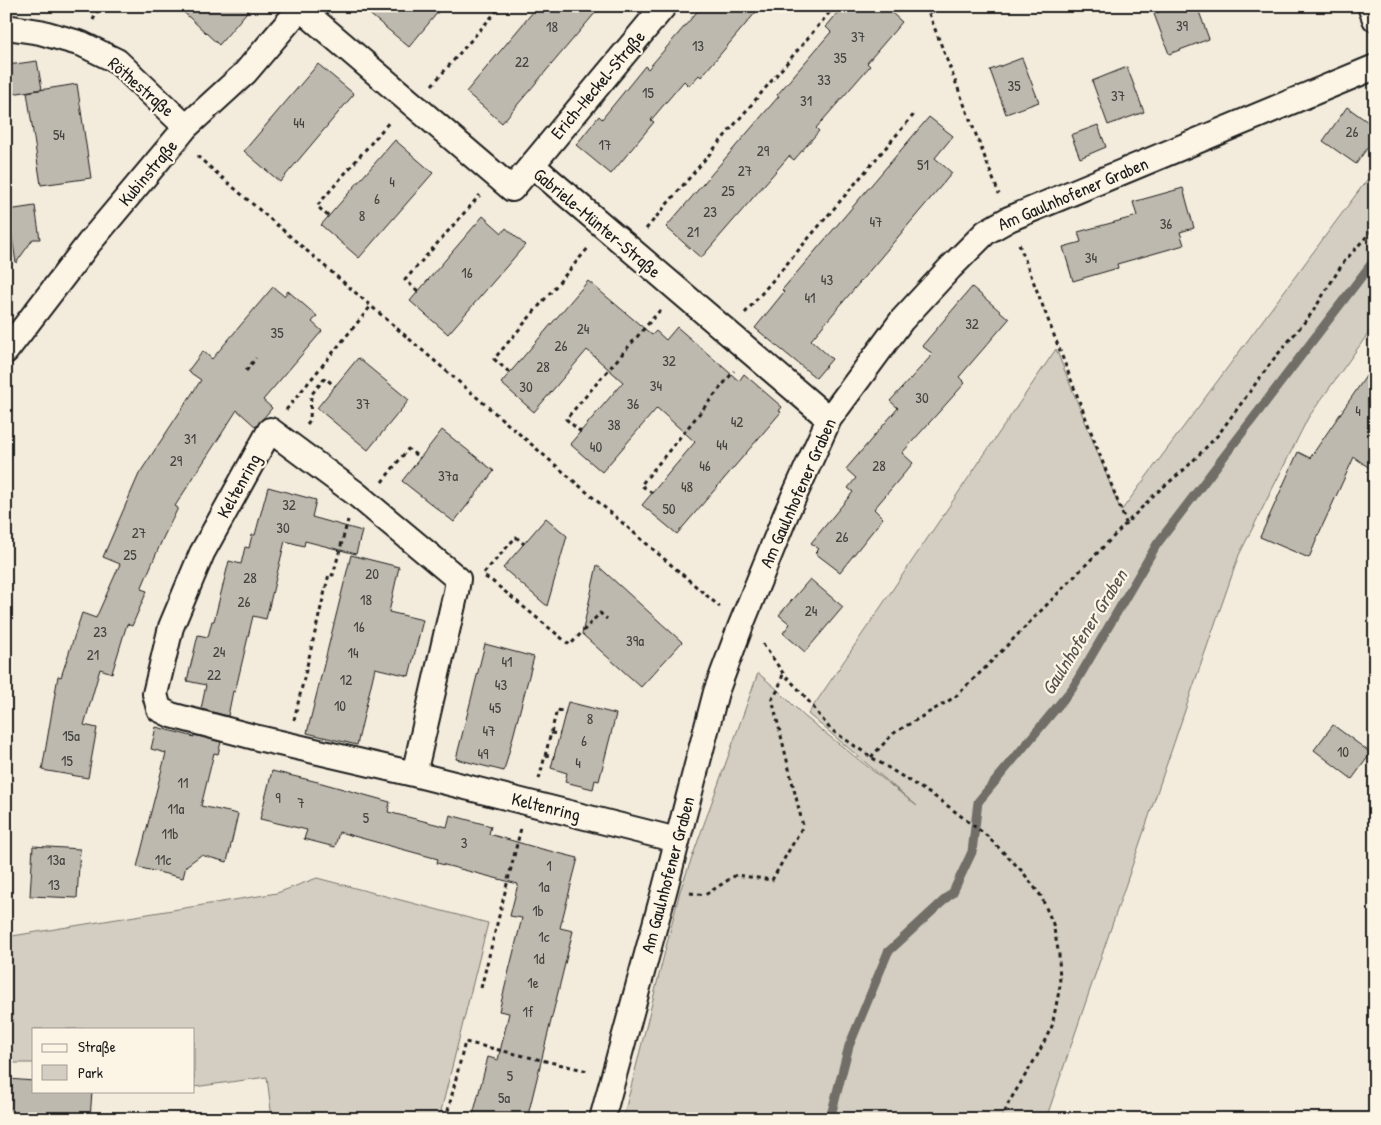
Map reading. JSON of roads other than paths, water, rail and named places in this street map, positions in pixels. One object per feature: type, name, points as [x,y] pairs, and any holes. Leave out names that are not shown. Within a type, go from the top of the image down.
[{"type":"street","name":"Erich-Heckel-Straße","points":[[532,165],[664,6]]},
{"type":"street","points":[[1370,6],[1375,19]]},
{"type":"street","name":"Gabriele-Münter-Straße","points":[[301,7],[512,189],[532,165],[829,419]]},
{"type":"street","name":"Kubinstraße","points":[[6,351],[89,243],[182,133],[245,73],[301,7]]},
{"type":"street","name":"Röthestraße","points":[[6,27],[40,32],[82,44],[117,61],[182,133]]},
{"type":"street","name":"Am Gaulnhofener Graben","points":[[602,1119],[716,692],[786,514],[829,419],[902,320],[986,232],[1009,219],[1375,67]]},
{"type":"street","name":"Keltenring","points":[[414,774],[458,579],[360,498],[270,430],[202,553],[171,627],[155,694],[159,709],[171,715],[288,745],[414,774],[677,840]]},
{"type":"waterway","name":"Gaulnhofener Graben","points":[[830,1119],[849,1046],[888,952],[953,892],[972,852],[978,802],[1072,689],[1157,544],[1375,259]]}]
